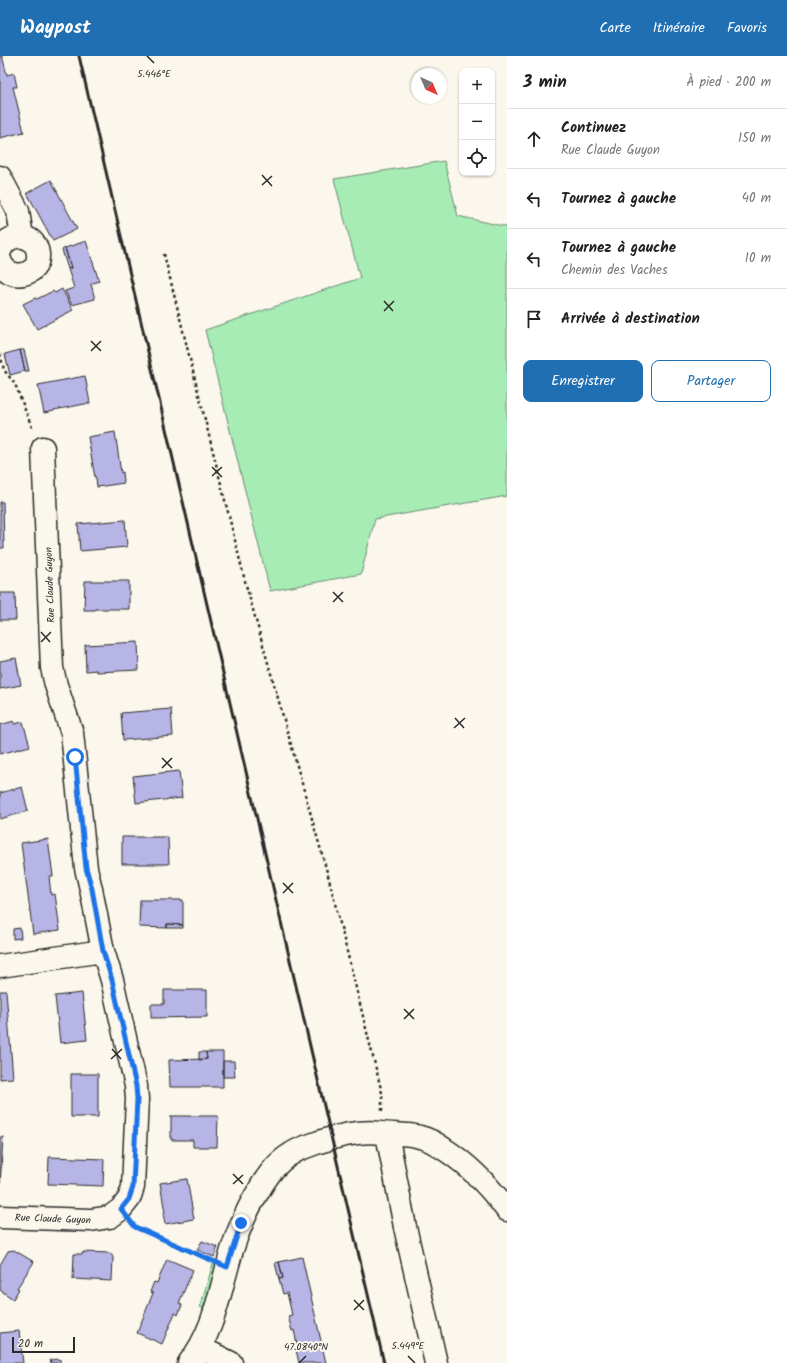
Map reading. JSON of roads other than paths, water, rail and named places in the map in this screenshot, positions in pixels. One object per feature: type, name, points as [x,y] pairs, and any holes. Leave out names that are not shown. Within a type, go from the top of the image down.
[{"type":"street","points":[[0,177],[18,211],[22,237]]},
{"type":"street","points":[[0,251],[2,246],[10,238],[22,237],[33,243],[38,254],[37,261],[30,271],[18,275],[7,271],[3,267],[0,260]]},
{"type":"street","name":"Rue Claude Guyon","points":[[0,1217],[91,1220],[110,1217],[121,1209],[129,1199],[133,1187],[137,1099],[136,1086],[112,980],[103,951],[92,889],[86,868],[72,734],[52,668],[43,448]]},
{"type":"street","points":[[0,966],[103,951]]},
{"type":"street","points":[[231,1363],[195,1355],[215,1311],[241,1223],[253,1199],[264,1182],[280,1162],[290,1154],[301,1148],[329,1139],[356,1133],[372,1132],[408,1134],[421,1137],[456,1156],[474,1171],[507,1210]]},
{"type":"street","points":[[387,1134],[405,1227],[436,1363]]},
{"type":"railway","points":[[79,56],[384,1363]]}]
